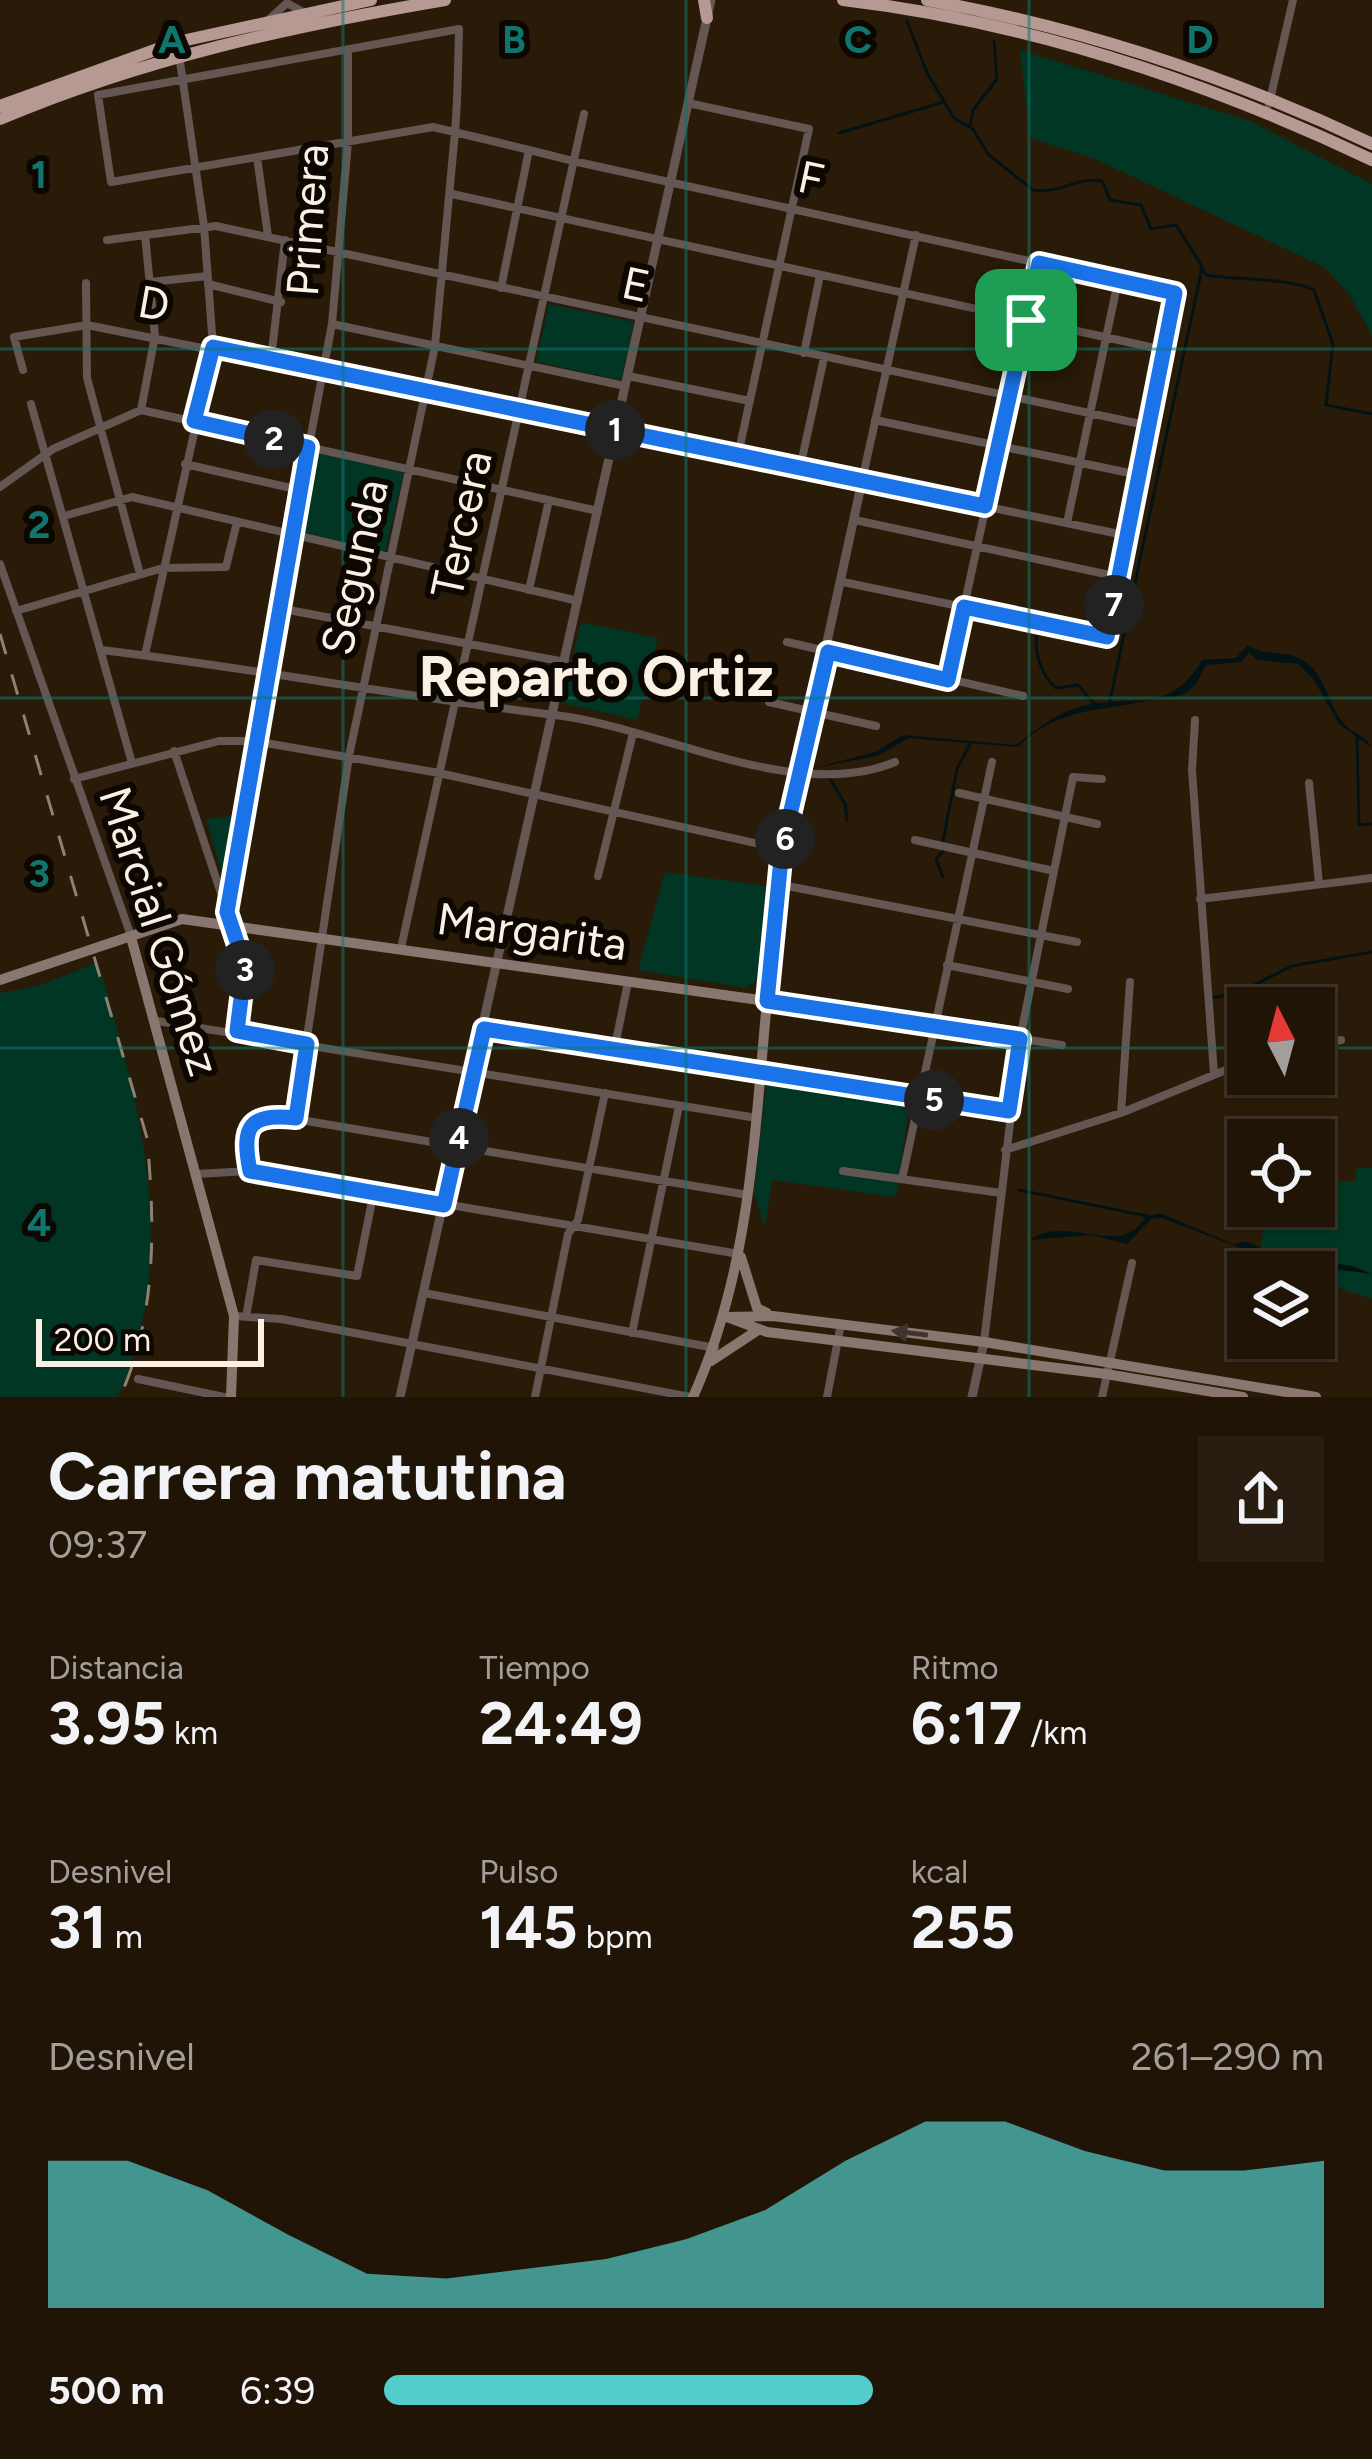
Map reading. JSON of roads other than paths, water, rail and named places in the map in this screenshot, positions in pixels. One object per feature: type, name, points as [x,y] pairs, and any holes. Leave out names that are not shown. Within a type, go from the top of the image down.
[{"type":"highway","points":[[0,106],[178,48],[371,0]]},
{"type":"highway","points":[[307,17],[445,0]]},
{"type":"highway","points":[[707,0],[707,18]]},
{"type":"highway","points":[[843,0],[985,23],[1125,60],[1269,104],[1372,160]]},
{"type":"highway","points":[[927,0],[1109,42],[1372,144]]},
{"type":"highway","points":[[0,119],[178,48]]},
{"type":"main road","name":"Margarita","points":[[0,980],[182,919],[229,918],[323,939],[767,1001]]},
{"type":"main road","name":"Marcial Gómez","points":[[131,937],[240,1316],[228,1397]]},
{"type":"main road","points":[[692,1397],[727,1317],[740,1254],[767,1001]]},
{"type":"main road","points":[[740,1254],[757,1308],[772,1316]]},
{"type":"main road","points":[[727,1317],[772,1316],[984,1342],[1241,1394],[1309,1396]]},
{"type":"main road","points":[[727,1317],[758,1330],[981,1358],[1107,1367]]},
{"type":"main road","points":[[708,1363],[758,1330]]},
{"type":"street","points":[[1269,104],[1293,0]]},
{"type":"street","points":[[265,26],[287,3],[307,17]]},
{"type":"street","points":[[400,1397],[707,18]]},
{"type":"street","name":"Segunda","points":[[296,1118],[349,756],[387,557],[435,346],[452,194],[459,29],[348,49]]},
{"type":"street","points":[[145,655],[213,347],[204,226],[178,48]]},
{"type":"street","points":[[182,79],[348,49]]},
{"type":"street","name":"Primera","points":[[237,1031],[245,966],[229,918],[254,741],[332,324],[347,142],[348,49]]},
{"type":"street","name":"F","points":[[182,79],[98,95],[111,182],[456,128],[573,161],[1175,293],[1165,350]]},
{"type":"street","points":[[688,103],[809,129],[738,455]]},
{"type":"street","name":"Tercera","points":[[401,949],[584,114]]},
{"type":"street","points":[[501,288],[529,150]]},
{"type":"street","points":[[257,157],[268,236]]},
{"type":"street","points":[[452,194],[1165,350],[1107,637],[843,582]]},
{"type":"street","name":"E","points":[[106,240],[204,226],[268,236],[1150,426]]},
{"type":"street","points":[[141,410],[155,336],[145,235]]},
{"type":"street","points":[[767,1001],[782,849],[916,235]]},
{"type":"street","points":[[271,359],[285,240]]},
{"type":"street","points":[[948,680],[1039,263]]},
{"type":"street","points":[[804,353],[820,275]]},
{"type":"street","points":[[150,282],[208,280],[281,302]]},
{"type":"street","points":[[1067,523],[1118,280]]},
{"type":"street","points":[[86,283],[87,378],[140,574]]},
{"type":"street","points":[[332,324],[530,366],[749,400]]},
{"type":"street","name":"D","points":[[23,370],[14,337],[87,325],[1129,536]]},
{"type":"street","points":[[800,468],[824,358]]},
{"type":"street","points":[[31,404],[132,763]]},
{"type":"street","points":[[0,487],[47,458],[52,449],[141,410],[598,511]]},
{"type":"street","points":[[875,420],[1139,475]]},
{"type":"street","points":[[184,464],[300,490]]},
{"type":"street","points":[[64,516],[118,500],[175,507],[578,601]]},
{"type":"street","points":[[529,590],[549,500]]},
{"type":"street","points":[[855,520],[1119,577]]},
{"type":"street","points":[[16,611],[163,568],[226,567],[237,522]]},
{"type":"street","name":"Marcial Gómez","points":[[0,564],[131,937]]},
{"type":"street","points":[[278,608],[469,640],[565,662]]},
{"type":"street","points":[[787,642],[1023,697]]},
{"type":"street","points":[[101,650],[554,715],[801,774],[865,771],[895,762]]},
{"type":"street","points":[[769,702],[877,726]]},
{"type":"street","points":[[1195,720],[1191,752],[1214,1074]]},
{"type":"street","points":[[598,877],[633,733]]},
{"type":"street","points":[[74,779],[220,741],[254,741],[439,773],[782,849]]},
{"type":"street","points":[[173,751],[229,918]]},
{"type":"street","points":[[902,1179],[992,762]]},
{"type":"street","points":[[972,1397],[984,1342],[1020,1039],[1073,777],[1102,779]]},
{"type":"street","points":[[1309,783],[1319,883]]},
{"type":"street","points":[[958,793],[1097,824]]},
{"type":"street","points":[[915,840],[1054,871]]},
{"type":"street","points":[[1200,898],[1372,878]]},
{"type":"street","points":[[777,884],[1077,942]]},
{"type":"street","points":[[947,965],[1068,989]]},
{"type":"street","points":[[614,1051],[628,980]]},
{"type":"street","points":[[1121,1113],[1130,982]]},
{"type":"street","name":"Margarita","points":[[767,1001],[1063,1045]]},
{"type":"street","points":[[157,1021],[757,1118]]},
{"type":"street","points":[[484,1029],[1009,1111]]},
{"type":"street","points":[[1335,1041],[1341,1040]]},
{"type":"street","points":[[1005,1150],[1121,1113],[1227,1069]]},
{"type":"street","points":[[536,1397],[605,1093]]},
{"type":"street","points":[[632,1333],[679,1106]]},
{"type":"street","points":[[250,1171],[246,1136],[256,1122],[271,1115],[748,1196]]},
{"type":"street","points":[[196,1174],[250,1171],[740,1254]]},
{"type":"street","points":[[843,1171],[1001,1192]]},
{"type":"street","points":[[374,1191],[357,1276],[256,1260],[240,1316],[412,1342],[692,1397]]},
{"type":"street","points":[[1102,1397],[1132,1262]]},
{"type":"street","points":[[424,1293],[715,1348]]},
{"type":"street","points":[[827,1397],[842,1324]]},
{"type":"street","points":[[138,1379],[228,1397]]},
{"type":"street","points":[[165,1397],[168,1386]]},
{"type":"waterway","points":[[907,21],[927,73],[954,118],[973,129],[988,154],[1033,190],[1102,181],[1110,200],[1141,205],[1151,229],[1176,225],[1206,275],[1277,281],[1314,290],[1333,344],[1326,405],[1372,414]]},
{"type":"waterway","points":[[970,125],[973,110],[997,79],[994,41]]},
{"type":"waterway","points":[[839,133],[944,102]]},
{"type":"waterway","points":[[1109,705],[1202,268]]},
{"type":"waterway","points":[[1038,631],[1037,654],[1051,683],[1056,688],[1078,685],[1096,706]]},
{"type":"waterway","points":[[1357,735],[1359,825],[1372,824]]},
{"type":"waterway","points":[[943,841],[957,769],[970,744]]},
{"type":"waterway","points":[[829,777],[845,804],[847,820]]},
{"type":"waterway","points":[[943,851],[936,859],[943,877]]},
{"type":"waterway","points":[[1211,998],[1238,993],[1292,966],[1372,952]]},
{"type":"waterway","points":[[1019,1190],[1147,1216]]},
{"type":"railway","points":[[0,634],[147,1138],[151,1204],[147,1302],[120,1397]]},
{"type":"district","name":"Reparto Ortiz","points":[[596,676]]}]
